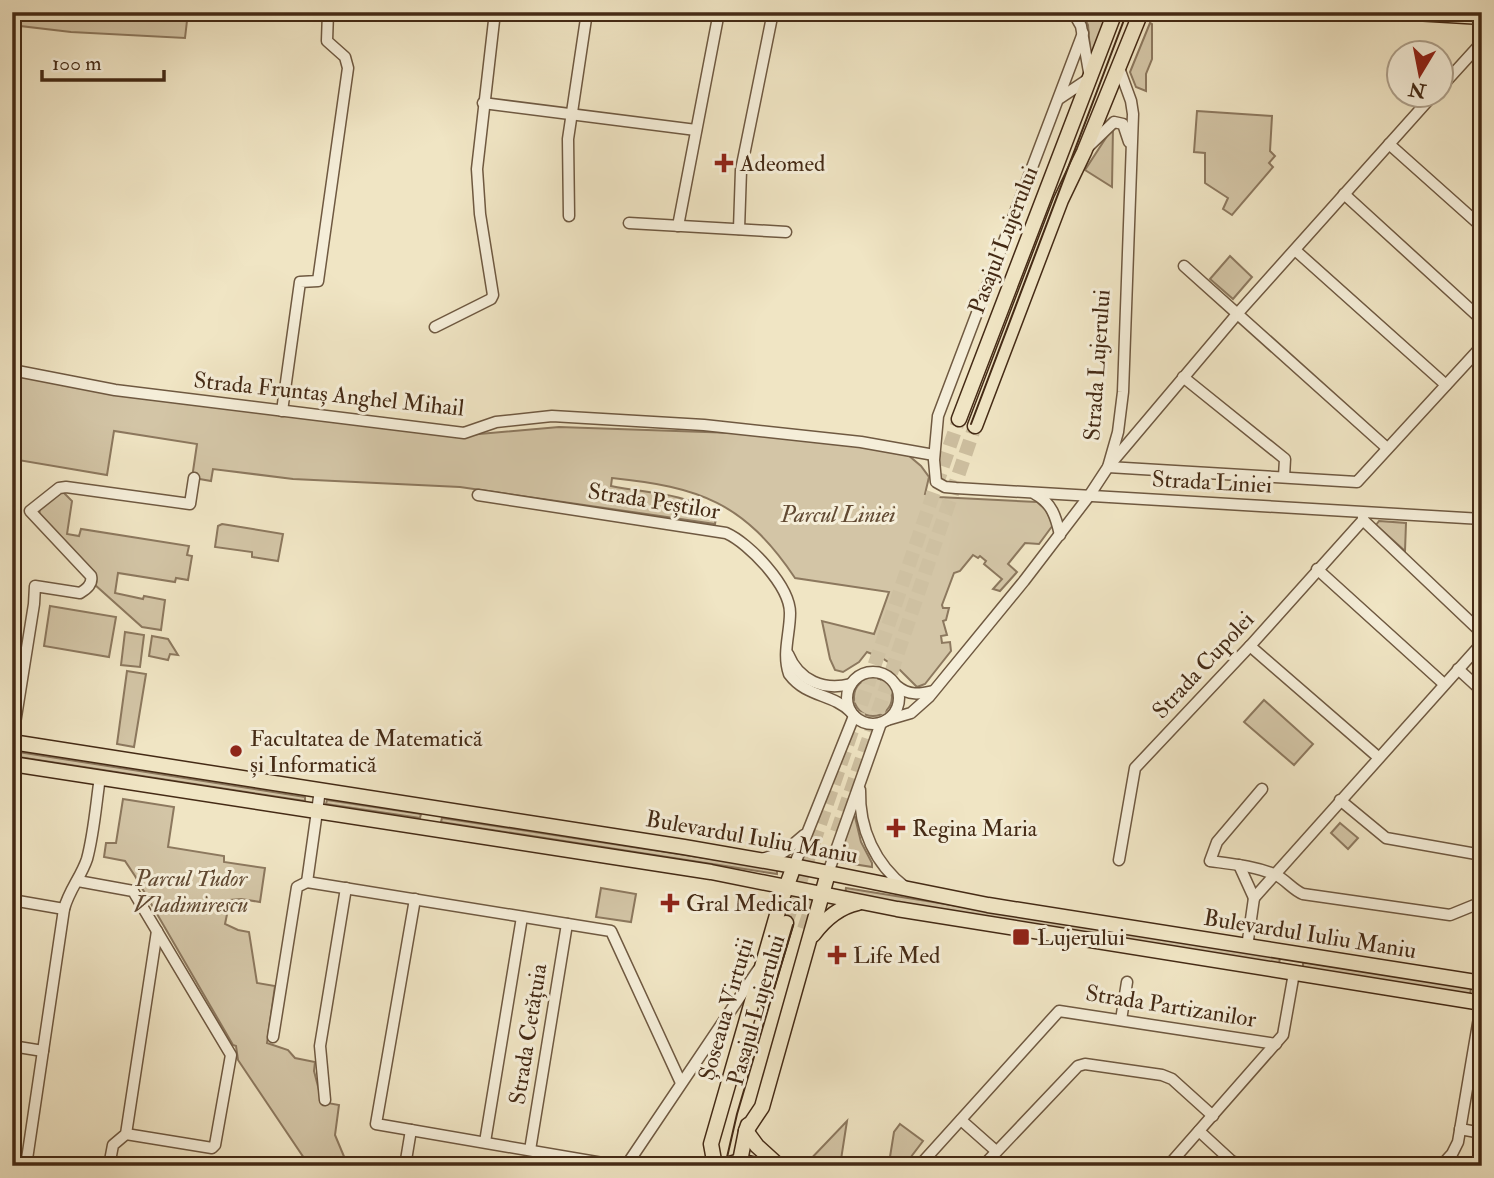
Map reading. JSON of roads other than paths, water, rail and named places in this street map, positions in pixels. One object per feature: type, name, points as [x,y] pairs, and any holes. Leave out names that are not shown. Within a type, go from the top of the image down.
[{"type":"main road","points":[[1090,78],[1115,12]]},
{"type":"main road","points":[[1119,68],[1141,12]]},
{"type":"main road","points":[[1398,12],[1482,18]]},
{"type":"main road","name":"Pasajul Lujerului","points":[[975,426],[1061,200],[1119,68]]},
{"type":"main road","name":"Pasajul Lujerului","points":[[959,419],[1090,78]]},
{"type":"main road","name":"Bulevardul Iuliu Maniu","points":[[12,742],[794,866],[988,905],[1482,983]]},
{"type":"main road","name":"Bulevardul Iuliu Maniu","points":[[12,764],[750,879],[862,902],[1481,1002]]},
{"type":"main road","name":"Șoseaua Virtuții","points":[[716,1166],[711,1144],[764,962],[782,918],[786,887],[794,866]]},
{"type":"main road","points":[[739,1163],[746,1131],[762,1107],[807,934],[828,873]]},
{"type":"main road","points":[[750,879],[768,895],[782,918]]},
{"type":"main road","points":[[807,934],[839,909],[862,902]]},
{"type":"main road","name":"Pasajul Lujerului","points":[[716,1166],[782,918]]},
{"type":"main road","name":"Pasajul Lujerului","points":[[746,1131],[752,1104],[807,934]]},
{"type":"main road","points":[[746,1131],[757,1146],[779,1166]]},
{"type":"main road","points":[[723,1166],[739,1163],[760,1166]]},
{"type":"street","points":[[282,411],[300,282],[318,281],[348,68],[345,57],[327,41],[328,12]]},
{"type":"street","points":[[435,327],[491,299],[493,289],[477,187],[477,157],[495,12]]},
{"type":"street","points":[[569,216],[567,154],[587,12]]},
{"type":"street","points":[[678,226],[719,12]]},
{"type":"street","points":[[739,229],[741,170],[773,12]]},
{"type":"street","points":[[1060,98],[1090,78],[1083,33],[1073,12]]},
{"type":"street","points":[[934,450],[940,410],[1083,33]]},
{"type":"street","points":[[1456,70],[1482,42]]},
{"type":"street","name":"Strada Lujerului","points":[[884,722],[911,713],[933,691],[1060,534],[1108,467],[1118,432],[1123,392],[1133,107],[1119,68]]},
{"type":"street","points":[[483,103],[696,130]]},
{"type":"street","points":[[1108,467],[1238,313],[1421,108]]},
{"type":"street","points":[[1084,152],[1114,122],[1123,124],[1126,128],[1131,150]]},
{"type":"street","points":[[1389,144],[1482,227]]},
{"type":"street","points":[[1344,194],[1482,320]]},
{"type":"street","points":[[629,223],[786,232]]},
{"type":"street","points":[[1295,250],[1446,385]]},
{"type":"street","points":[[1184,266],[1387,448],[1482,346]]},
{"type":"street","name":"Strada Fruntaș Anghel Mihail","points":[[12,370],[115,390],[464,433],[496,422],[551,416],[704,425],[934,450]]},
{"type":"street","points":[[1184,377],[1285,459],[1284,477]]},
{"type":"street","name":"Strada Liniei","points":[[1108,467],[1357,482],[1387,448]]},
{"type":"street","name":"Strada Liniei","points":[[934,450],[934,477],[941,485],[1363,516],[1482,519]]},
{"type":"street","points":[[12,742],[35,586],[80,593],[92,580],[30,511],[59,488],[72,486],[190,504],[194,478]]},
{"type":"street","points":[[1033,493],[1044,499],[1052,509],[1060,534]]},
{"type":"street","name":"Strada Peștilor","points":[[478,495],[726,533],[735,537],[758,556],[786,597],[790,612],[787,668],[793,679],[815,695],[834,699],[853,714]]},
{"type":"street","points":[[1363,516],[1482,634]]},
{"type":"street","name":"Strada Cupolei","points":[[1119,860],[1135,768],[1250,646],[1363,516]]},
{"type":"street","points":[[1317,569],[1444,684]]},
{"type":"street","points":[[1254,898],[1482,643]]},
{"type":"street","points":[[1250,646],[1378,757]]},
{"type":"street","points":[[786,648],[792,663],[807,679],[830,687],[850,684]]},
{"type":"street","points":[[1458,669],[1482,691]]},
{"type":"street","points":[[794,866],[853,714],[847,695],[850,684],[861,674],[874,671],[888,675],[903,691],[914,694],[933,691]]},
{"type":"street","points":[[828,873],[884,722],[898,708],[900,701],[897,686]]},
{"type":"street","points":[[853,714],[867,723],[884,722]]},
{"type":"street","points":[[26,1166],[64,909],[88,855],[100,777]]},
{"type":"street","points":[[861,782],[862,816],[872,847],[883,866],[909,890]]},
{"type":"street","points":[[1262,789],[1217,842],[1210,861],[1239,864],[1275,875],[1303,894],[1450,915],[1482,902]]},
{"type":"street","points":[[307,881],[320,790]]},
{"type":"street","points":[[1340,800],[1386,838],[1482,855]]},
{"type":"street","points":[[757,860],[789,849],[812,824]]},
{"type":"street","points":[[1239,864],[1254,898],[1247,947]]},
{"type":"street","points":[[78,881],[133,891],[230,1055],[215,1145],[212,1148],[126,1134]]},
{"type":"street","points":[[274,1037],[297,887],[307,881],[611,931],[681,1083]]},
{"type":"street","points":[[325,1100],[320,1045],[345,888]]},
{"type":"street","points":[[415,899],[376,1124],[620,1166]]},
{"type":"street","points":[[12,900],[64,909]]},
{"type":"street","points":[[485,1143],[522,917]]},
{"type":"street","name":"Strada Cetățuia","points":[[530,1150],[567,924]]},
{"type":"street","points":[[109,1166],[113,1145],[126,1134],[157,931]]},
{"type":"street","points":[[626,1166],[764,962]]},
{"type":"street","points":[[1168,1166],[1285,1032],[1294,973]]},
{"type":"street","points":[[1121,1020],[1127,982]]},
{"type":"street","points":[[1445,1165],[1456,1148],[1481,1002]]},
{"type":"street","name":"Strada Partizanilor","points":[[919,1166],[1059,1011],[1276,1044]]},
{"type":"street","points":[[12,1046],[43,1051]]},
{"type":"street","points":[[983,1166],[1073,1070],[1085,1064],[1172,1079],[1213,1116]]},
{"type":"street","points":[[961,1120],[1000,1147]]},
{"type":"street","points":[[1460,1129],[1482,1133]]},
{"type":"street","points":[[405,1166],[411,1130]]},
{"type":"street","points":[[1199,1131],[1235,1164],[1255,1166]]},
{"type":"tunnel","points":[[786,923],[959,419]]},
{"type":"tunnel","points":[[837,832],[975,426]]},
{"type":"tunnel","points":[[804,929],[815,897]]},
{"type":"tram line","points":[[971,424],[1127,12]]},
{"type":"tram line","points":[[725,1166],[737,1114],[793,925]]},
{"type":"place","name":"Adeomed","points":[[724,163]]},
{"type":"place","name":"Facultatea de Matematică și Informatică","points":[[236,751]]},
{"type":"place","name":"Regina Maria","points":[[896,828]]},
{"type":"place","name":"Gral Medical","points":[[670,903]]},
{"type":"place","name":"Lujerului","points":[[1021,937]]},
{"type":"place","name":"Life Med","points":[[837,955]]},
{"type":"park label","name":"Parcul Liniei","points":[[838,514]]},
{"type":"park label","name":"Parcul Tudor Vladimirescu","points":[[191,891]]}]
